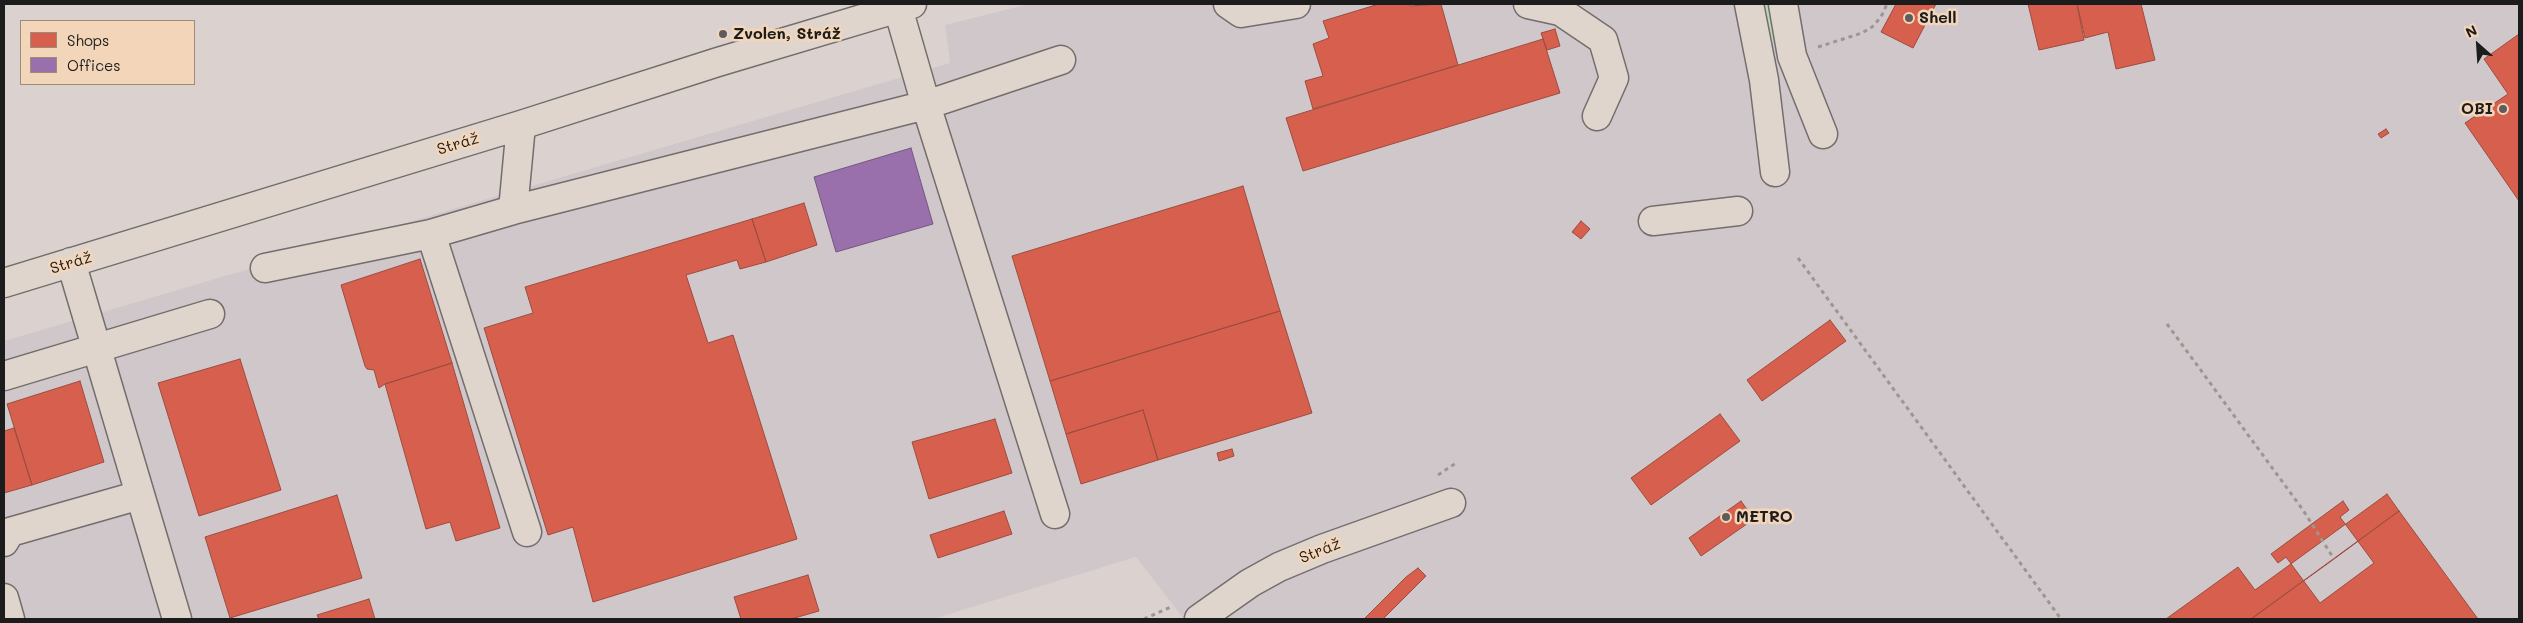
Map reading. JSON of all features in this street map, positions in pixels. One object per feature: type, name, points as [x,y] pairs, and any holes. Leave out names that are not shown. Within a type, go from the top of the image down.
[{"type":"street","points":[[1228,4],[1241,12],[1296,4]]},
{"type":"street","points":[[1528,4],[1560,11],[1603,40],[1614,78],[1597,116]]},
{"type":"street","points":[[1750,4],[1764,80],[1775,172]]},
{"type":"street","points":[[1783,4],[1792,56],[1823,134]]},
{"type":"street","points":[[905,6],[926,104],[1055,514]]},
{"type":"street","name":"Stráž","points":[[4,284],[521,125],[718,62],[905,6]]},
{"type":"street","points":[[265,268],[431,234],[513,210],[926,104],[1061,60]]},
{"type":"street","points":[[513,210],[521,125]]},
{"type":"street","points":[[1652,221],[1738,211]]},
{"type":"street","points":[[431,234],[527,532]]},
{"type":"street","points":[[71,262],[177,619]]},
{"type":"street","points":[[4,376],[210,314]]},
{"type":"street","points":[[4,542],[10,532],[140,495]]},
{"type":"street","name":"Stráž","points":[[1199,619],[1250,582],[1279,567],[1322,549],[1451,503]]},
{"type":"street","points":[[4,598],[10,619]]},
{"type":"path","points":[[1812,49],[1862,33],[1872,27],[1881,17],[1887,4]]},
{"type":"path","points":[[1798,258],[2061,619]]},
{"type":"path","points":[[2167,324],[2303,510],[2334,559]]},
{"type":"shaded area","points":[[1029,4],[2519,4],[2519,619],[1184,619],[1136,557],[933,619],[4,619],[4,341],[950,63],[945,25]]},
{"type":"green space","points":[[1761,4],[1772,4],[1776,38],[1774,41],[1770,42]]},
{"type":"building: Shops","points":[[1379,4],[1410,4],[1410,6],[1441,4],[1458,65],[1313,109],[1305,81],[1323,76],[1313,44],[1329,38],[1323,21]]},
{"type":"building: Shops","name":"Shell","points":[[1896,4],[1936,4],[1913,48],[1881,32]]},
{"type":"building: Shops","points":[[2028,4],[2077,4],[2084,40],[2039,50]]},
{"type":"building: Shops","points":[[2077,4],[2141,4],[2155,60],[2116,69],[2108,32],[2085,38]]},
{"type":"building: Shops","points":[[1555,29],[1560,46],[1547,50],[1541,33]]},
{"type":"building: Shops","name":"OBI","points":[[2519,34],[2519,201],[2465,123],[2508,94],[2484,59]]},
{"type":"building: Shops","points":[[1543,39],[1560,93],[1303,171],[1286,118]]},
{"type":"building: Shops","points":[[2386,129],[2389,133],[2381,138],[2378,134]]},
{"type":"building: Shops","points":[[1243,186],[1280,311],[1050,381],[1012,256]]},
{"type":"building: Shops","points":[[804,203],[817,245],[766,262],[752,219]]},
{"type":"building: Shops","points":[[752,219],[766,262],[740,269],[737,260],[686,275],[708,343],[733,335],[797,539],[593,602],[573,527],[548,535],[484,328],[533,313],[525,287]]},
{"type":"building: Shops","points":[[1581,221],[1590,229],[1581,239],[1572,232]]},
{"type":"building: Shops","points":[[420,259],[452,363],[385,384],[379,388],[374,370],[367,369],[365,366],[341,285]]},
{"type":"building: Shops","points":[[1280,311],[1312,413],[1158,460],[1143,410],[1066,434],[1050,381]]},
{"type":"building: Shops","points":[[1830,320],[1846,341],[1762,401],[1747,380]]},
{"type":"building: Shops","points":[[240,359],[281,490],[199,516],[158,383]]},
{"type":"building: Shops","points":[[452,363],[500,528],[456,541],[450,522],[426,529],[385,384]]},
{"type":"building: Shops","points":[[80,381],[104,462],[32,485],[7,404]]},
{"type":"building: Shops","points":[[1143,410],[1158,460],[1081,484],[1066,434]]},
{"type":"building: Shops","points":[[1720,414],[1740,441],[1651,505],[1631,478]]},
{"type":"building: Shops","points":[[995,419],[1012,473],[929,499],[912,442]]},
{"type":"building: Shops","points":[[14,428],[32,485],[4,493],[4,431]]},
{"type":"building: Shops","points":[[1232,449],[1234,456],[1219,461],[1217,453]]},
{"type":"building: Shops","points":[[2387,494],[2399,511],[2251,619],[2166,619],[2238,567],[2255,590]]},
{"type":"building: Shops","points":[[337,495],[362,578],[230,618],[205,537]]},
{"type":"building: Shops","points":[[1741,501],[1754,519],[1701,556],[1689,538]]},
{"type":"building: Shops","points":[[2343,501],[2349,510],[2340,517],[2374,563],[2320,603],[2286,557],[2278,563],[2271,554]]},
{"type":"building: Shops","points":[[1004,511],[1012,534],[938,558],[930,535]]},
{"type":"building: Shops","points":[[2399,511],[2478,619],[2251,619],[2334,559]]},
{"type":"building: Shops","points":[[1418,568],[1426,576],[1383,619],[1364,619],[1406,577]]},
{"type":"building: Shops","points":[[808,575],[819,611],[791,619],[741,619],[734,597]]},
{"type":"building: Shops","points":[[369,599],[375,619],[319,619],[317,615]]},
{"type":"building: Offices","points":[[911,148],[933,224],[836,252],[814,177]]},
{"type":"place","name":"Shell","points":[[1909,18]]},
{"type":"place","name":"Zvolen, Stráž","points":[[723,34]]},
{"type":"place","name":"OBI","points":[[2503,109]]},
{"type":"place","name":"METRO","points":[[1726,517]]}]
